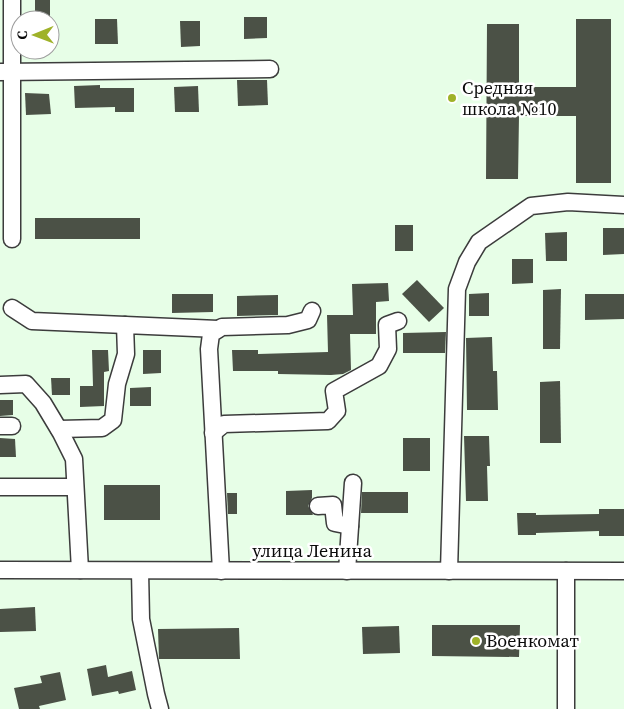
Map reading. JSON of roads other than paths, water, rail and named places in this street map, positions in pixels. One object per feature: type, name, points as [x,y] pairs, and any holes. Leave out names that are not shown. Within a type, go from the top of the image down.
[{"type":"street","points":[[12,0],[6,72],[12,239]]},
{"type":"street","points":[[6,72],[270,69]]},
{"type":"street","points":[[449,571],[457,289],[467,262],[479,242],[531,206],[568,202],[624,205]]},
{"type":"street","points":[[12,308],[32,321],[218,329]]},
{"type":"street","points":[[221,570],[209,349],[211,334],[222,327],[288,325],[308,320],[312,311]]},
{"type":"street","points":[[213,434],[224,424],[328,422],[337,411],[334,391],[379,366],[388,349],[387,325],[398,321]]},
{"type":"street","points":[[59,429],[102,428],[113,420],[116,384],[126,354],[126,325]]},
{"type":"street","points":[[0,385],[26,384],[43,403],[74,459],[80,570]]},
{"type":"street","points":[[347,571],[353,483]]},
{"type":"street","points":[[0,486],[76,487]]},
{"type":"street","points":[[318,506],[333,505],[335,523],[350,526]]},
{"type":"street","name":"улица Ленина","points":[[0,570],[624,571]]},
{"type":"street","points":[[140,570],[141,618],[160,709]]},
{"type":"street","points":[[566,571],[566,709]]},
{"type":"place","name":"Средняя школа №10","points":[[452,98]]},
{"type":"place","name":"Военкомат","points":[[476,641]]}]
